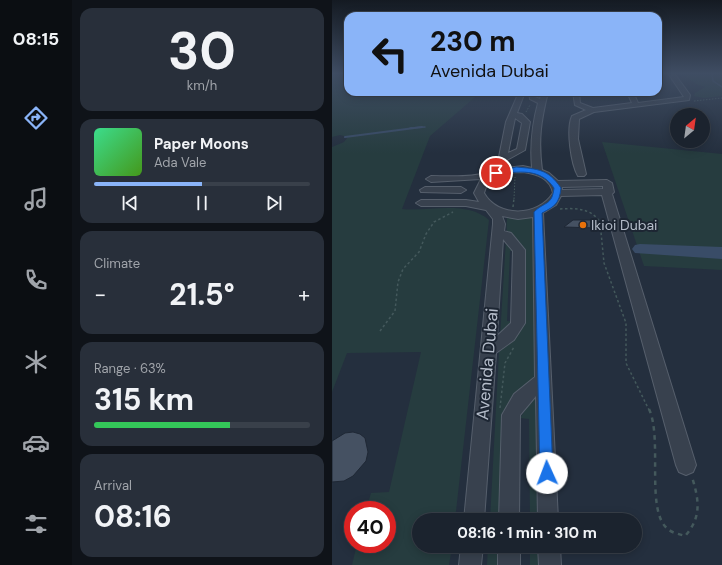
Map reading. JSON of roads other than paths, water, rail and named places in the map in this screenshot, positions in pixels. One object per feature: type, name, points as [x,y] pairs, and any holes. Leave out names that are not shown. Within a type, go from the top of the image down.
[{"type":"street","name":"Avenida Dubai","points":[[475,513],[498,234],[498,219],[480,198],[480,189],[485,180],[501,168],[506,135],[519,99]]},
{"type":"street","points":[[535,99],[543,103]]},
{"type":"street","points":[[537,171],[535,153],[536,125],[544,99]]},
{"type":"street","points":[[577,99],[573,135],[581,174]]},
{"type":"street","points":[[633,99],[636,105]]},
{"type":"street","points":[[575,118],[592,110],[684,99]]},
{"type":"street","points":[[577,104],[592,110]]},
{"type":"street","points":[[503,159],[521,150],[526,122],[519,116],[513,115]]},
{"type":"street","points":[[431,179],[468,178],[516,169],[537,171],[551,179],[557,188]]},
{"type":"street","points":[[437,203],[446,179]]},
{"type":"street","points":[[557,188],[606,192],[686,465]]},
{"type":"street","points":[[421,203],[469,204],[490,208],[511,215],[542,210],[552,204],[557,188]]},
{"type":"street","points":[[425,190],[461,190]]},
{"type":"street","points":[[542,210],[544,380],[548,513]]},
{"type":"street","points":[[488,350],[501,342],[516,328],[518,323],[520,250],[507,236],[498,234]]},
{"type":"street","points":[[509,513],[511,415],[514,408],[529,390],[544,380]]},
{"type":"street","points":[[470,565],[471,553]]},
{"type":"street","points":[[509,553],[509,565]]},
{"type":"street","points":[[549,553],[550,565]]},
{"type":"waterway","points":[[345,137],[419,127]]},
{"type":"waterway","points":[[410,128],[419,127]]},
{"type":"waterway","points":[[419,127],[425,127]]},
{"type":"waterway","points":[[640,249],[722,253]]},
{"type":"place","name":"Ikioi Dubai","points":[[583,225]]}]
